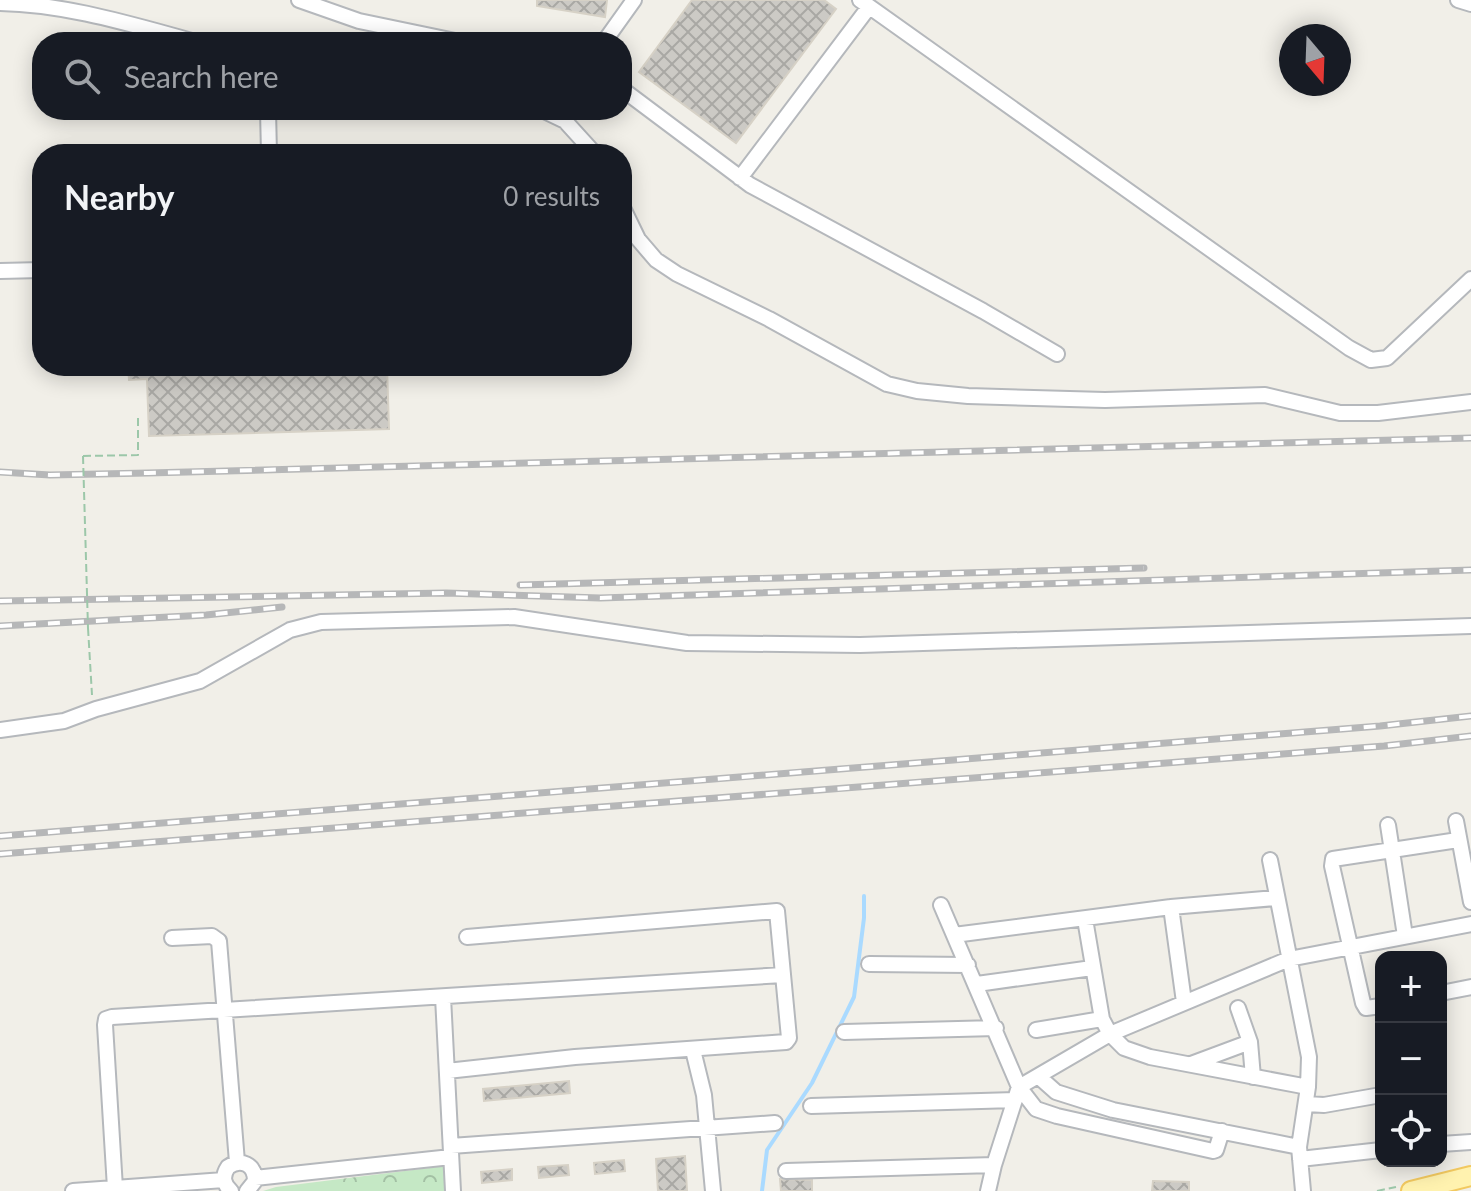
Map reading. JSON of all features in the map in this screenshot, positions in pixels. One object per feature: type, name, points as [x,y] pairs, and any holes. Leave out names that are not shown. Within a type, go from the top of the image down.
[{"type":"main road","points":[[1411,1191],[1471,1176]]},
{"type":"street","points":[[304,0],[359,21],[412,32]]},
{"type":"street","points":[[611,32],[634,0]]},
{"type":"street","points":[[1458,0],[1471,4]]},
{"type":"street","points":[[0,3],[25,3],[68,11],[155,32]]},
{"type":"street","points":[[740,178],[865,3],[1349,348],[1371,360],[1383,360],[1399,348],[1471,279]]},
{"type":"street","points":[[632,97],[740,178],[1057,354]]},
{"type":"street","points":[[268,120],[269,144]]},
{"type":"street","points":[[563,120],[586,144]]},
{"type":"street","points":[[632,227],[656,260],[677,274],[769,319],[887,384],[917,391],[968,396],[1105,400],[1265,395],[1340,413],[1378,413],[1471,402]]},
{"type":"street","points":[[0,271],[32,270]]},
{"type":"street","points":[[0,730],[64,721],[96,709],[200,681],[290,630],[321,622],[514,617],[687,643],[860,645],[1471,626]]},
{"type":"street","points":[[1456,821],[1471,902]]},
{"type":"street","points":[[1388,825],[1405,936]]},
{"type":"street","points":[[1375,1007],[1366,1008],[1363,1003],[1332,866],[1333,859],[1458,840]]},
{"type":"street","points":[[1270,860],[1309,1057],[1300,1160],[1303,1191]]},
{"type":"street","points":[[960,935],[1171,907],[1276,898]]},
{"type":"street","points":[[941,905],[960,935],[968,965],[980,984],[996,1028],[1027,1085],[1036,1109],[1213,1151],[1219,1139]]},
{"type":"street","points":[[1171,907],[1184,1002]]},
{"type":"street","points":[[447,1071],[789,1040],[777,911],[467,937]]},
{"type":"street","points":[[1085,919],[1102,1019],[1110,1034],[1124,1048],[1188,1065],[1308,1087]]},
{"type":"street","points":[[988,1191],[994,1165],[1027,1085],[1110,1034],[1289,959],[1471,924]]},
{"type":"street","points":[[172,938],[217,937],[237,1162]]},
{"type":"street","points":[[869,964],[968,965]]},
{"type":"street","points":[[980,984],[1092,968]]},
{"type":"street","points":[[115,1189],[106,1019],[783,975]]},
{"type":"street","points":[[1447,992],[1471,987]]},
{"type":"street","points":[[443,997],[453,1191]]},
{"type":"street","points":[[1238,1008],[1250,1042],[1253,1077]]},
{"type":"street","points":[[1036,1030],[1102,1019]]},
{"type":"street","points":[[844,1032],[996,1028]]},
{"type":"street","points":[[1188,1065],[1250,1042]]},
{"type":"street","points":[[693,1050],[704,1095],[713,1191]]},
{"type":"street","points":[[811,1106],[1027,1085],[1300,1160],[1375,1151]]},
{"type":"street","points":[[1306,1104],[1324,1105],[1375,1096]]},
{"type":"street","points":[[73,1191],[228,1186],[228,1167],[237,1162],[251,1167],[251,1185],[451,1152],[775,1123]]},
{"type":"street","points":[[1447,1142],[1471,1142]]},
{"type":"street","points":[[786,1171],[994,1165]]},
{"type":"path","points":[[96,709],[91,693],[89,661],[83,456],[138,455],[138,418]]},
{"type":"green space","points":[[445,1166],[446,1191],[263,1191],[276,1187]]},
{"type":"building","points":[[537,0],[607,0],[605,17],[537,6]]},
{"type":"building","points":[[692,0],[824,0],[836,9],[736,143],[639,72]]},
{"type":"building","points":[[129,376],[387,376],[389,429],[149,436],[147,379],[129,380]]},
{"type":"building","points":[[569,1081],[570,1093],[484,1101],[483,1089]]},
{"type":"building","points":[[685,1156],[687,1191],[658,1191],[656,1159]]},
{"type":"building","points":[[624,1160],[625,1171],[595,1174],[594,1163]]},
{"type":"building","points":[[568,1165],[569,1175],[539,1178],[538,1167]]},
{"type":"building","points":[[512,1169],[512,1180],[482,1183],[481,1172]]},
{"type":"building","points":[[780,1179],[812,1180],[812,1191],[781,1191]]},
{"type":"building","points":[[1153,1181],[1189,1182],[1189,1191],[1152,1191]]},
{"type":"waterway","points":[[762,1191],[767,1150],[812,1083],[854,997],[864,896]]},
{"type":"railway","points":[[0,472],[50,475],[148,473],[1471,438]]},
{"type":"railway","points":[[520,585],[1144,568]]},
{"type":"railway","points":[[0,601],[446,593],[600,598],[1471,570]]},
{"type":"railway","points":[[0,626],[206,615],[282,607]]},
{"type":"railway","points":[[0,836],[1380,726],[1471,716]]},
{"type":"railway","points":[[0,854],[1384,746],[1471,736]]}]
